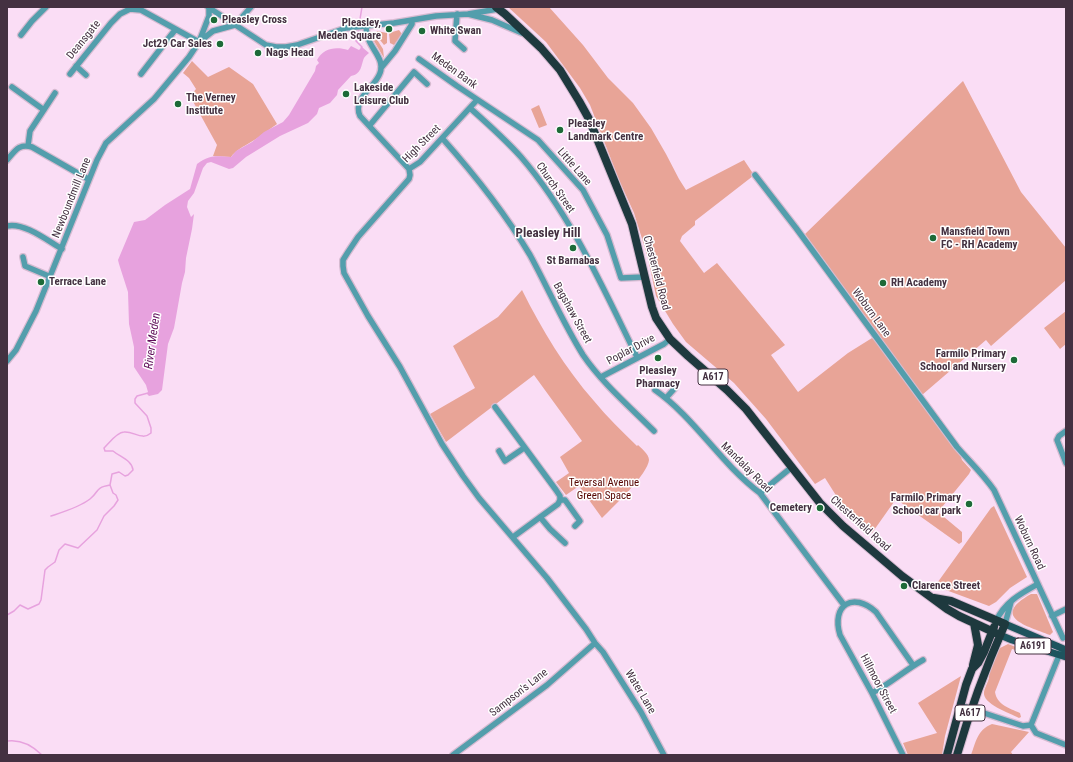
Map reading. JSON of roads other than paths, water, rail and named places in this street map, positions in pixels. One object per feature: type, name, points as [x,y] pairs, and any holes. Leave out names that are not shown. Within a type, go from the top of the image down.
[{"type":"highway","name":"Chesterfield Road","points":[[495,8],[505,14],[541,48],[560,70],[589,119],[632,224],[644,277],[656,318],[670,339],[746,409],[820,503],[842,525],[902,576],[933,598]]},
{"type":"highway","name":"A617","points":[[933,598],[952,602],[1005,624],[996,633],[978,663],[972,669]]},
{"type":"highway","name":"A617","points":[[933,598],[947,609],[996,633]]},
{"type":"highway","name":"A617","points":[[957,755],[971,708],[994,647],[996,621]]},
{"type":"highway","name":"A617","points":[[947,755],[978,645],[974,623]]},
{"type":"main road","name":"A6191","points":[[1005,624],[1063,653]]},
{"type":"main road","name":"A6191","points":[[996,633],[1017,642],[1063,653]]},
{"type":"street","points":[[21,35],[27,32],[32,20],[46,7]]},
{"type":"street","points":[[208,8],[235,25],[251,7]]},
{"type":"street","name":"Newboundmill Lane","points":[[7,361],[16,350],[36,311],[51,277],[88,179],[106,143],[154,99],[176,75],[199,42],[209,16],[208,8]]},
{"type":"street","name":"Chesterfield Road","points":[[468,14],[495,8]]},
{"type":"street","name":"Deansgate","points":[[70,74],[111,23],[124,11],[141,10],[199,42]]},
{"type":"street","points":[[457,14],[455,41],[464,49]]},
{"type":"street","name":"Chesterfield Road","points":[[235,25],[266,45],[276,47],[297,45],[354,27],[394,24],[436,16],[457,14],[468,14],[492,20],[527,35]]},
{"type":"street","points":[[381,68],[395,51],[412,24],[412,20]]},
{"type":"street","name":"Newboundmill Lane","points":[[199,42],[213,31],[235,25]]},
{"type":"street","points":[[365,26],[368,38],[380,60],[381,68],[380,74],[358,103],[360,116],[409,169]]},
{"type":"street","points":[[141,74],[175,30]]},
{"type":"street","name":"Meden Bank","points":[[419,59],[477,100]]},
{"type":"street","points":[[141,63],[146,67]]},
{"type":"street","points":[[76,66],[86,75]]},
{"type":"street","points":[[370,126],[414,72],[427,84]]},
{"type":"street","points":[[12,87],[44,110]]},
{"type":"street","points":[[14,97],[18,91]]},
{"type":"street","points":[[28,146],[30,131],[55,93]]},
{"type":"street","name":"Little Lane","points":[[477,100],[538,140],[582,190],[607,235],[621,278],[644,277]]},
{"type":"street","name":"High Street","points":[[343,260],[358,237],[409,179],[409,169],[420,162],[477,100]]},
{"type":"street","name":"Church Street","points":[[470,108],[497,131],[521,157],[554,201],[583,249],[637,357]]},
{"type":"street","name":"Bagshaw Street","points":[[442,138],[475,175],[499,208],[529,255],[584,355],[601,377],[654,431]]},
{"type":"street","points":[[7,160],[17,148],[28,146],[88,179]]},
{"type":"street","name":"Woburn Lane","points":[[755,175],[796,228],[957,447],[970,462]]},
{"type":"street","points":[[7,226],[20,226],[62,249]]},
{"type":"street","points":[[23,257],[25,266],[51,277]]},
{"type":"street","name":"Water Lane","points":[[343,260],[344,273],[350,286],[400,368],[442,444],[479,498],[547,578],[603,652],[621,678],[664,755]]},
{"type":"street","name":"Poplar Drive","points":[[601,377],[664,344],[670,339]]},
{"type":"street","points":[[666,398],[675,388]]},
{"type":"street","name":"Mandalay Road","points":[[655,390],[666,398],[725,462],[748,484],[760,492],[844,605]]},
{"type":"street","points":[[495,407],[560,496],[558,504],[513,537]]},
{"type":"street","points":[[1066,431],[1059,436],[1057,440],[1066,463]]},
{"type":"street","points":[[499,451],[505,461],[524,448]]},
{"type":"street","name":"Woburn Road","points":[[970,462],[984,475],[994,490],[1063,638]]},
{"type":"street","points":[[760,492],[792,467]]},
{"type":"street","points":[[560,500],[565,500],[580,521],[575,526]]},
{"type":"street","points":[[540,517],[565,543]]},
{"type":"street","points":[[996,621],[1005,605],[1038,584]]},
{"type":"street","points":[[844,605],[849,602],[869,606],[876,612],[913,665]]},
{"type":"street","points":[[1005,624],[1011,602]]},
{"type":"street","name":"Hillmoor Street","points":[[844,605],[840,610],[838,621],[840,635],[872,693],[903,755]]},
{"type":"street","points":[[1052,616],[1066,609]]},
{"type":"street","name":"Sampson's Lane","points":[[453,755],[541,690],[595,643]]},
{"type":"street","points":[[1031,725],[1063,653]]},
{"type":"street","points":[[872,693],[893,681],[913,665],[923,660]]},
{"type":"street","points":[[960,705],[1023,726],[1031,725]]},
{"type":"street","points":[[1031,725],[1036,733],[1066,745]]},
{"type":"water","points":[[351,46],[359,50],[362,47],[369,53],[365,56],[359,71],[355,75],[351,76],[338,90],[337,95],[330,103],[319,108],[317,114],[308,123],[280,136],[246,157],[233,168],[229,169],[211,162],[207,163],[203,168],[194,193],[188,201],[187,207],[191,217],[194,214],[192,229],[174,328],[168,344],[162,390],[158,394],[149,396],[147,394],[148,392],[146,385],[134,367],[134,347],[129,324],[128,292],[118,260],[134,222],[145,220],[190,189],[197,164],[213,157],[231,157],[236,151],[252,142],[264,132],[283,122],[289,115],[315,71],[316,66],[319,63],[317,60],[320,56],[330,49],[339,48],[348,50]]},
{"type":"waterway","name":"River Meden","points":[[359,25],[362,7]]},
{"type":"waterway","name":"River Meden","points":[[359,29],[356,41],[362,47],[361,48]]},
{"type":"waterway","name":"River Meden","points":[[7,615],[20,605],[28,609],[39,604],[41,600],[45,570],[55,562],[59,550],[65,544],[78,548],[97,530],[104,516],[118,500],[110,485],[112,474],[119,472],[125,476],[133,470],[125,459],[113,451],[105,451],[104,448],[121,432],[128,432],[141,436],[151,433],[147,416],[135,403],[137,396],[148,393]]},
{"type":"waterway","points":[[51,516],[81,504],[90,499],[99,489],[110,485]]},
{"type":"waterway","points":[[7,741],[22,742],[34,748],[42,755]]},
{"type":"place","name":"Pleasley Cross","points":[[214,20]]},
{"type":"place","name":"Pleasley, Meden Square","points":[[389,29]]},
{"type":"place","name":"White Swan","points":[[422,31]]},
{"type":"place","name":"Jct29 Car Sales","points":[[220,44]]},
{"type":"place","name":"Nags Head","points":[[258,53]]},
{"type":"place","name":"Lakeside Leisure Club","points":[[346,94]]},
{"type":"place","name":"The Verney Institute","points":[[178,104]]},
{"type":"place","name":"Pleasley Landmark Centre","points":[[560,130]]},
{"type":"place","name":"Mansfield Town FC - RH Academy","points":[[933,238]]},
{"type":"place","name":"St Barnabas","points":[[573,248]]},
{"type":"place","name":"Terrace Lane","points":[[41,282]]},
{"type":"place","name":"RH Academy","points":[[883,283]]},
{"type":"place","name":"Pleasley Pharmacy","points":[[658,358]]},
{"type":"place","name":"Farmilo Primary School and Nursery","points":[[1014,360]]},
{"type":"place","name":"Farmilo Primary School car park","points":[[969,504]]},
{"type":"place","name":"Cemetery","points":[[820,508]]},
{"type":"place","name":"Clarence Street","points":[[904,586]]},
{"type":"district","name":"Pleasley Hill","points":[[548,234]]},
{"type":"park label","name":"Teversal Avenue Green Space","points":[[604,489]]}]
